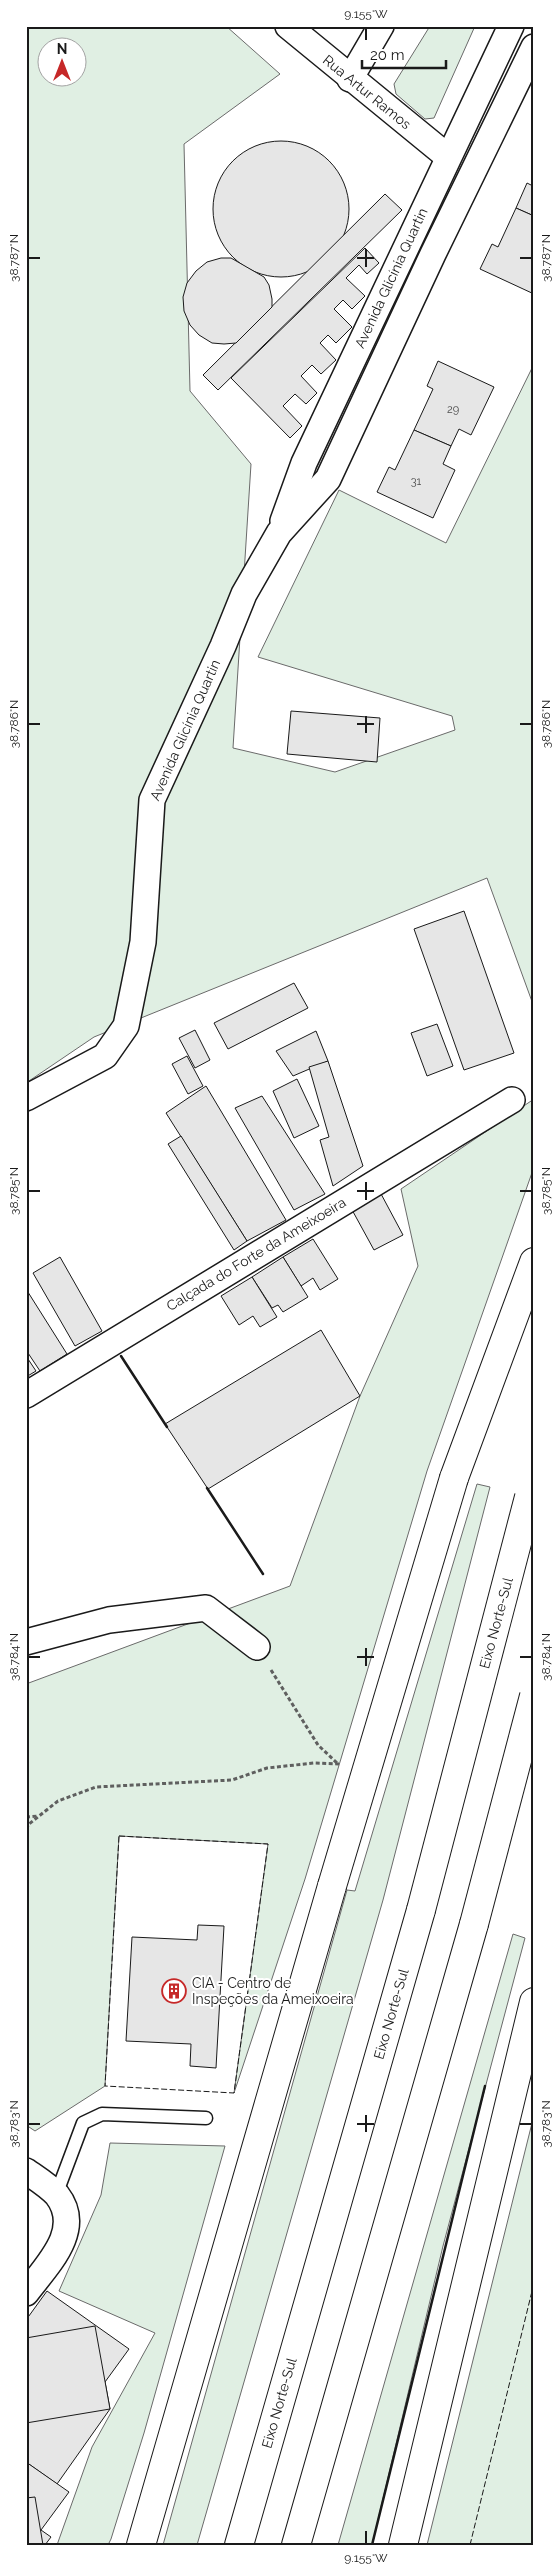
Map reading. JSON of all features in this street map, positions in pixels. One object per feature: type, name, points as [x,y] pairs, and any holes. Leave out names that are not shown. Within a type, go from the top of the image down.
[{"type":"highway","points":[[140,2545],[332,1886],[454,1478],[534,1262]]},
{"type":"highway","name":"Eixo Norte-Sul","points":[[239,2545],[421,1910],[531,1489]]},
{"type":"highway","points":[[296,2545],[474,1924],[534,1696]]},
{"type":"highway","points":[[403,2545],[534,2002]]},
{"type":"street","name":"Rua Artur Ramos","points":[[288,26],[350,79],[448,157]]},
{"type":"street","points":[[350,79],[381,26]]},
{"type":"street","name":"Avenida Glicínia Quartin","points":[[26,1098],[105,1056],[126,1026],[143,942],[152,800],[223,646],[244,594],[279,533],[304,463],[511,26]]},
{"type":"street","name":"Avenida Glicínia Quartin","points":[[279,533],[328,479],[433,254],[473,176],[534,47]]},
{"type":"street","name":"Calçada do Forte da Ameixoeira","points":[[26,1395],[512,1100]]},
{"type":"street","points":[[26,1642],[108,1620],[206,1608],[257,1647]]},
{"type":"street","points":[[26,2171],[56,2194],[65,2209],[68,2227],[60,2247],[26,2293]]},
{"type":"lane","points":[[448,157],[473,176]]},
{"type":"lane","points":[[56,2194],[83,2123],[92,2117],[102,2114],[206,2118]]},
{"type":"path","points":[[26,1829],[38,1816],[58,1801],[96,1787],[232,1780],[267,1768],[314,1763],[339,1764],[318,1745],[257,1647]]},
{"type":"path","points":[[26,1817],[38,1816]]},
{"type":"green space","points":[[26,26],[226,26],[280,74],[184,144],[190,391],[251,464],[233,748],[335,772],[455,730],[452,716],[258,657],[339,490],[446,543],[534,364],[534,1007],[487,878],[94,1037],[26,1083]]},
{"type":"green space","points":[[430,26],[475,26],[434,118],[425,119],[396,94],[394,84]]},
{"type":"green space","points":[[534,1099],[534,1167],[427,1471],[305,1879],[234,2093],[268,1844],[119,1836],[105,2086],[35,2131],[26,2125],[26,1684],[290,1586],[360,1396],[418,1266],[401,1189]]},
{"type":"green space","points":[[477,1484],[490,1487],[383,1900],[197,2545],[163,2545],[347,1890],[355,1891]]},
{"type":"green space","points":[[513,1934],[525,1938],[443,2246],[372,2545],[338,2545]]},
{"type":"green space","points":[[534,2115],[534,2545],[427,2545]]},
{"type":"green space","points":[[110,2143],[225,2146],[144,2433],[111,2539],[108,2545],[57,2545],[92,2447],[155,2333],[59,2291],[101,2195]]},
{"type":"building","points":[[281,141],[307,146],[319,152],[329,161],[338,171],[344,183],[349,209],[344,235],[338,247],[329,257],[319,266],[307,272],[281,277],[255,272],[243,266],[233,257],[224,247],[218,235],[213,209],[218,183],[224,171],[233,161],[243,152],[255,146]]},
{"type":"building","points":[[527,183],[533,186],[534,184],[534,216],[516,208]]},
{"type":"building","points":[[385,194],[402,210],[218,390],[203,375]]},
{"type":"building","points":[[516,208],[534,216],[534,294],[480,269],[492,244],[498,247]]},
{"type":"building","points":[[365,248],[379,263],[367,274],[359,265],[346,278],[365,296],[352,309],[343,300],[334,309],[352,327],[336,343],[328,335],[320,343],[336,360],[321,374],[312,365],[301,376],[317,393],[306,404],[295,394],[283,406],[302,426],[290,438],[231,378]]},
{"type":"building","points":[[221,258],[231,258],[264,277],[269,285],[272,299],[272,307],[236,343],[212,343],[199,335],[190,325],[184,311],[183,297],[187,283],[196,271],[207,262]]},
{"type":"building","points":[[438,361],[494,387],[471,435],[459,429],[451,446],[414,430],[433,389],[427,386]]},
{"type":"building","points":[[414,430],[451,446],[443,464],[455,470],[433,518],[377,492],[389,467],[395,470]]},
{"type":"building","points":[[291,711],[380,718],[377,762],[287,754]]},
{"type":"building","points":[[464,911],[514,1053],[464,1070],[414,929]]},
{"type":"building","points":[[294,983],[308,1008],[228,1049],[214,1023]]},
{"type":"building","points":[[437,1024],[453,1066],[427,1076],[411,1033]]},
{"type":"building","points":[[195,1030],[210,1060],[195,1068],[179,1038]]},
{"type":"building","points":[[316,1031],[328,1061],[293,1076],[276,1051]]},
{"type":"building","points":[[187,1056],[203,1086],[188,1094],[172,1064]]},
{"type":"building","points":[[328,1061],[363,1166],[333,1186],[320,1140],[329,1137],[309,1067]]},
{"type":"building","points":[[297,1079],[319,1126],[294,1138],[273,1091]]},
{"type":"building","points":[[206,1086],[286,1220],[247,1241],[166,1113]]},
{"type":"building","points":[[262,1096],[325,1194],[294,1210],[235,1108]]},
{"type":"building","points":[[181,1136],[247,1241],[234,1250],[168,1144]]},
{"type":"building","points":[[380,1192],[403,1235],[374,1250],[351,1208]]},
{"type":"building","points":[[313,1239],[338,1279],[320,1290],[313,1278],[301,1286],[283,1257]]},
{"type":"building","points":[[60,1257],[102,1331],[75,1346],[33,1273]]},
{"type":"building","points":[[283,1257],[308,1297],[283,1312],[278,1305],[272,1308],[252,1277]]},
{"type":"building","points":[[252,1277],[277,1317],[260,1327],[253,1316],[239,1325],[221,1296]]},
{"type":"building","points":[[26,1289],[67,1354],[40,1371],[26,1350]]},
{"type":"building","points":[[321,1330],[360,1396],[208,1489],[165,1424]]},
{"type":"building","points":[[26,1356],[36,1371],[26,1377]]},
{"type":"building","name":"CIA - Centro de Inspeções da Ameixoeira","points":[[198,1925],[224,1926],[216,2068],[190,2066],[191,2044],[126,2041],[132,1937],[197,1940]]},
{"type":"building","points":[[47,2291],[129,2349],[105,2382],[110,2409],[57,2484],[26,2462],[26,2320]]},
{"type":"building","points":[[95,2326],[110,2409],[26,2423],[26,2338]]},
{"type":"building","points":[[26,2462],[69,2492],[41,2530],[51,2537],[45,2545],[26,2545]]},
{"type":"building","points":[[35,2497],[43,2545],[26,2545],[26,2498]]},
{"type":"fence","points":[[119,1836],[268,1844],[234,2093],[105,2086],[119,1836]]},
{"type":"fence","points":[[470,2545],[534,2283]]},
{"type":"wall","points":[[121,1356],[167,1427]]},
{"type":"wall","points":[[207,1488],[263,1574]]},
{"type":"wall","points":[[372,2545],[485,2086]]},
{"type":"place","name":"CIA - Centro de Inspeções da Ameixoeira","points":[[174,1991]]}]
